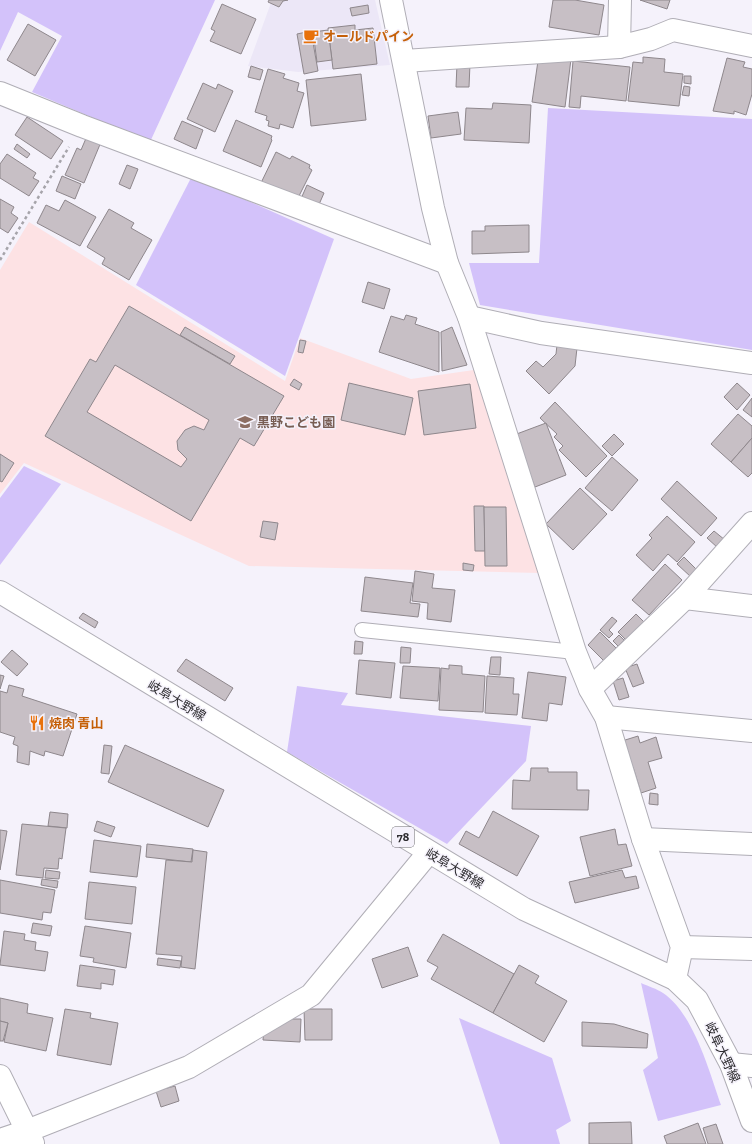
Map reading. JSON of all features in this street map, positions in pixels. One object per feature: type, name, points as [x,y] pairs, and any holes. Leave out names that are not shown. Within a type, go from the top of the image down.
[{"type":"street","points":[[392,0],[432,208],[446,263],[468,317],[575,652],[590,689],[606,717],[643,839],[682,947],[675,979]]},
{"type":"street","points":[[619,47],[620,0]]},
{"type":"street","points":[[404,61],[619,47],[651,39],[673,30],[752,46]]},
{"type":"street","points":[[0,93],[82,126],[446,263]]},
{"type":"street","points":[[468,317],[541,333],[752,363]]},
{"type":"street","points":[[590,689],[685,598],[752,523]]},
{"type":"street","name":"岐阜大野線","points":[[0,592],[524,909],[675,979],[698,1000],[742,1065],[752,1121]]},
{"type":"street","points":[[685,598],[752,606]]},
{"type":"street","points":[[606,717],[752,731]]},
{"type":"street","points":[[643,839],[752,844]]},
{"type":"street","points":[[0,1140],[30,1137],[189,1067],[311,995],[429,852]]},
{"type":"street","points":[[682,947],[752,949]]},
{"type":"street","points":[[0,1076],[30,1137]]},
{"type":"lane","points":[[362,630],[575,652]]},
{"type":"path","points":[[0,260],[82,126]]},
{"type":"shaded area","points":[[0,0],[215,0],[150,142],[32,92],[62,36],[18,12],[0,51]]},
{"type":"shaded area","points":[[272,0],[375,0],[390,65],[298,72],[248,66]]},
{"type":"shaded area","points":[[548,108],[752,119],[752,350],[480,305],[469,263],[539,263]]},
{"type":"shaded area","points":[[192,176],[334,239],[285,376],[136,285]]},
{"type":"shaded area","name":"黒野こども園","points":[[29,222],[285,381],[300,338],[411,379],[474,370],[540,573],[249,566],[24,463],[0,494],[0,270]]},
{"type":"shaded area","points":[[24,466],[61,484],[0,565],[0,498]]},
{"type":"shaded area","points":[[297,686],[348,693],[341,705],[531,726],[526,761],[447,844],[287,752]]},
{"type":"shaded area","points":[[641,983],[663,993],[674,1002],[683,1015],[692,1029],[706,1060],[721,1105],[658,1121],[643,1070],[658,1058]]},
{"type":"shaded area","points":[[459,1018],[552,1058],[571,1121],[556,1130],[560,1144],[500,1144]]},
{"type":"building","points":[[269,0],[288,0],[283,1],[279,7],[268,2]]},
{"type":"building","points":[[553,0],[575,0],[604,5],[599,35],[549,27]]},
{"type":"building","points":[[640,0],[670,0],[667,9]]},
{"type":"building","points":[[222,4],[256,19],[241,54],[210,41],[215,31],[211,29]]},
{"type":"building","points":[[368,5],[369,13],[352,16],[350,8]]},
{"type":"building","points":[[28,24],[56,40],[35,76],[7,60]]},
{"type":"building","points":[[355,25],[355,30],[373,28],[377,64],[333,69],[328,28]]},
{"type":"building","points":[[328,30],[332,60],[317,62],[313,32]]},
{"type":"building","points":[[311,31],[318,71],[304,74],[297,34]]},
{"type":"building","points":[[539,54],[571,59],[565,107],[532,102]]},
{"type":"building","points":[[643,57],[665,59],[664,72],[683,74],[679,106],[628,101],[633,62],[643,63]]},
{"type":"building","points":[[727,58],[745,62],[743,67],[752,69],[752,94],[746,115],[734,111],[734,114],[713,111]]},
{"type":"building","points":[[573,61],[630,67],[626,101],[581,96],[580,108],[569,107]]},
{"type":"building","points":[[457,64],[470,64],[469,87],[456,87]]},
{"type":"building","points":[[251,66],[263,70],[260,80],[248,77]]},
{"type":"building","points":[[268,69],[285,74],[283,78],[299,83],[297,91],[304,93],[293,128],[280,124],[279,129],[268,126],[269,121],[266,120],[267,116],[255,112]]},
{"type":"building","points":[[361,74],[366,120],[311,126],[306,80]]},
{"type":"building","points":[[684,76],[691,76],[691,84],[684,83]]},
{"type":"building","points":[[203,83],[216,89],[218,84],[233,91],[215,132],[187,119]]},
{"type":"building","points":[[684,86],[690,87],[689,96],[682,95]]},
{"type":"building","points":[[493,103],[531,105],[529,143],[464,140],[466,108],[492,109]]},
{"type":"building","points":[[458,112],[461,134],[431,138],[428,116]]},
{"type":"building","points":[[27,117],[63,141],[51,159],[15,135]]},
{"type":"building","points":[[236,120],[272,136],[272,140],[261,167],[223,151]]},
{"type":"building","points":[[182,121],[203,130],[196,149],[174,139]]},
{"type":"building","points":[[87,136],[101,142],[84,183],[65,175],[77,148],[81,150]]},
{"type":"building","points":[[17,144],[30,154],[27,158],[14,149]]},
{"type":"building","points":[[276,152],[290,159],[292,156],[310,165],[309,168],[312,170],[297,200],[259,187]]},
{"type":"building","points":[[7,154],[36,173],[33,178],[39,181],[29,196],[0,178],[0,164]]},
{"type":"building","points":[[127,165],[138,169],[130,189],[119,184]]},
{"type":"building","points":[[62,176],[81,184],[75,199],[56,191]]},
{"type":"building","points":[[307,185],[324,193],[317,209],[300,201]]},
{"type":"building","points":[[0,199],[14,207],[11,213],[18,218],[8,233],[0,228]]},
{"type":"building","points":[[65,200],[96,217],[80,246],[37,223],[46,205],[59,211]]},
{"type":"building","points":[[109,209],[134,223],[131,228],[152,240],[129,280],[102,264],[105,258],[87,247]]},
{"type":"building","points":[[529,225],[529,252],[472,254],[472,231],[485,231],[485,226]]},
{"type":"building","points":[[368,282],[390,289],[384,309],[362,302]]},
{"type":"building","points":[[129,306],[284,396],[254,446],[240,438],[191,521],[45,436],[90,359],[96,362]],"holes":[[[115,365],[209,420],[204,430],[194,426],[185,430],[177,441],[178,450],[187,459],[181,467],[87,412]]]},
{"type":"building","points":[[406,315],[417,318],[415,324],[439,332],[439,372],[379,352],[391,316],[404,320]]},
{"type":"building","points":[[185,327],[235,356],[230,364],[180,335]]},
{"type":"building","points":[[452,327],[467,365],[442,371],[441,332]]},
{"type":"building","points":[[300,340],[306,341],[303,353],[298,352]]},
{"type":"building","points":[[557,345],[577,348],[575,366],[549,394],[526,371],[536,361],[543,367],[556,354]]},
{"type":"building","points":[[294,379],[302,384],[299,390],[290,385]]},
{"type":"building","points":[[349,383],[413,398],[405,435],[341,420]]},
{"type":"building","points":[[737,383],[750,395],[737,410],[724,397]]},
{"type":"building","points":[[470,384],[476,428],[424,435],[418,391]]},
{"type":"building","points":[[752,398],[752,417],[743,410]]},
{"type":"building","points":[[555,402],[607,456],[586,477],[559,450],[563,446],[554,437],[557,434],[540,418]]},
{"type":"building","points":[[738,414],[752,426],[752,438],[731,462],[711,444]]},
{"type":"building","points":[[546,423],[566,475],[535,487],[514,435]]},
{"type":"building","points":[[614,434],[624,444],[612,456],[602,446]]},
{"type":"building","points":[[752,438],[752,473],[748,477],[731,462]]},
{"type":"building","points":[[0,454],[14,463],[2,482],[0,481]]},
{"type":"building","points":[[612,457],[638,480],[612,511],[585,488]]},
{"type":"building","points":[[677,481],[717,518],[701,536],[661,499]]},
{"type":"building","points":[[580,488],[607,514],[573,550],[546,524]]},
{"type":"building","points":[[474,506],[484,506],[485,551],[475,551]]},
{"type":"building","points":[[484,507],[506,507],[507,566],[485,566]]},
{"type":"building","points":[[667,516],[695,542],[677,562],[668,554],[653,571],[636,555],[652,538],[649,535]]},
{"type":"building","points":[[263,521],[278,523],[275,540],[260,537]]},
{"type":"building","points":[[714,531],[725,540],[718,548],[707,538]]},
{"type":"building","points":[[684,557],[697,570],[691,577],[677,564]]},
{"type":"building","points":[[463,563],[474,565],[473,571],[463,570]]},
{"type":"building","points":[[665,564],[682,580],[649,615],[632,600]]},
{"type":"building","points":[[415,571],[434,574],[432,588],[455,590],[451,622],[427,619],[428,603],[412,601]]},
{"type":"building","points":[[365,577],[413,583],[410,603],[420,604],[418,617],[361,611]]},
{"type":"building","points":[[83,613],[98,622],[95,628],[79,618]]},
{"type":"building","points":[[636,614],[646,624],[627,641],[618,632]]},
{"type":"building","points":[[612,617],[617,621],[609,630],[613,634],[609,638],[600,630]]},
{"type":"building","points":[[600,632],[617,649],[604,661],[588,645]]},
{"type":"building","points":[[619,635],[624,640],[618,646],[613,641]]},
{"type":"building","points":[[355,641],[363,642],[362,654],[354,654]]},
{"type":"building","points":[[401,647],[411,648],[410,663],[400,663]]},
{"type":"building","points":[[12,650],[28,664],[17,676],[1,662]]},
{"type":"building","points":[[491,657],[501,657],[500,675],[489,674]]},
{"type":"building","points":[[186,659],[233,688],[225,701],[177,671]]},
{"type":"building","points":[[359,660],[395,663],[391,698],[356,694]]},
{"type":"building","points":[[637,664],[644,683],[633,687],[625,668]]},
{"type":"building","points":[[449,665],[462,666],[462,674],[485,676],[483,712],[439,710],[441,668],[449,669]]},
{"type":"building","points":[[403,666],[440,668],[438,701],[400,698]]},
{"type":"building","points":[[528,672],[566,677],[562,705],[549,703],[547,721],[522,718]]},
{"type":"building","points":[[0,675],[4,676],[0,689]]},
{"type":"building","points":[[487,676],[514,678],[513,694],[519,694],[517,715],[485,713]]},
{"type":"building","points":[[623,678],[629,697],[619,700],[613,681]]},
{"type":"building","name":"焼肉 青山","points":[[9,685],[24,689],[22,696],[77,714],[63,756],[45,751],[44,756],[30,751],[29,765],[17,762],[18,746],[13,744],[15,737],[0,732],[0,691],[7,693]]},
{"type":"building","points":[[638,736],[640,743],[656,737],[662,758],[648,762],[656,788],[641,793],[633,767],[631,768],[622,741]]},
{"type":"building","points":[[104,745],[112,746],[109,774],[101,773]]},
{"type":"building","points":[[125,745],[224,790],[208,827],[108,782]]},
{"type":"building","points":[[531,768],[548,768],[548,772],[577,772],[577,790],[589,790],[588,810],[512,809],[513,780],[530,781]]},
{"type":"building","points":[[650,793],[658,794],[658,805],[649,804]]},
{"type":"building","points":[[493,811],[539,836],[517,876],[459,844],[466,831],[479,838]]},
{"type":"building","points":[[50,812],[68,814],[67,828],[48,826]]},
{"type":"building","points":[[97,821],[115,827],[111,837],[94,831]]},
{"type":"building","points":[[22,824],[66,828],[62,859],[59,858],[58,869],[44,868],[43,878],[16,875]]},
{"type":"building","points":[[615,829],[618,845],[626,844],[632,866],[590,876],[580,837]]},
{"type":"building","points":[[0,830],[7,831],[0,870]]},
{"type":"building","points":[[94,840],[141,846],[137,877],[90,872]]},
{"type":"building","points":[[147,844],[193,849],[191,862],[146,857]]},
{"type":"building","points":[[193,850],[207,852],[195,969],[181,967],[182,956],[156,954],[166,860],[192,862]]},
{"type":"building","points":[[46,870],[60,872],[59,879],[45,878]]},
{"type":"building","points":[[622,870],[625,878],[636,876],[639,888],[575,903],[569,882]]},
{"type":"building","points":[[42,879],[58,881],[57,888],[41,885]]},
{"type":"building","points":[[0,880],[55,890],[51,913],[43,912],[42,920],[0,913]]},
{"type":"building","points":[[89,882],[136,887],[132,924],[85,919]]},
{"type":"building","points":[[33,923],[52,926],[50,936],[31,933]]},
{"type":"building","points":[[85,926],[131,933],[126,968],[93,962],[94,958],[80,956]]},
{"type":"building","points":[[4,931],[25,934],[24,940],[36,942],[35,950],[48,952],[45,971],[0,965]]},
{"type":"building","points":[[443,934],[514,974],[493,1013],[431,979],[438,967],[427,961]]},
{"type":"building","points":[[408,947],[418,976],[382,988],[372,959]]},
{"type":"building","points":[[158,958],[181,961],[180,968],[157,965]]},
{"type":"building","points":[[80,965],[115,970],[113,985],[101,983],[101,989],[77,986]]},
{"type":"building","points":[[519,965],[539,976],[535,983],[567,1001],[544,1042],[493,1013]]},
{"type":"building","points":[[0,998],[28,1004],[27,1013],[53,1018],[46,1051],[4,1042],[8,1023],[0,1021]]},
{"type":"building","points":[[65,1009],[91,1013],[90,1018],[118,1023],[111,1065],[57,1055]]},
{"type":"building","points":[[304,1009],[332,1009],[332,1040],[305,1040]]},
{"type":"building","points":[[284,1019],[301,1019],[300,1042],[263,1040],[264,1027]]},
{"type":"building","points":[[0,1021],[8,1023],[3,1041],[0,1041]]},
{"type":"building","points":[[582,1022],[614,1024],[648,1034],[647,1048],[582,1046]]},
{"type":"building","points":[[175,1086],[179,1101],[161,1107],[156,1091]]},
{"type":"building","points":[[631,1122],[632,1144],[589,1144],[589,1123]]},
{"type":"building","points":[[698,1123],[706,1144],[667,1144],[664,1136]]},
{"type":"building","points":[[716,1124],[723,1144],[708,1144],[703,1128]]},
{"type":"place","name":"オールドパイン","points":[[311,36]]},
{"type":"place","name":"黒野こども園","points":[[245,422]]},
{"type":"place","name":"焼肉 青山","points":[[37,723]]}]
